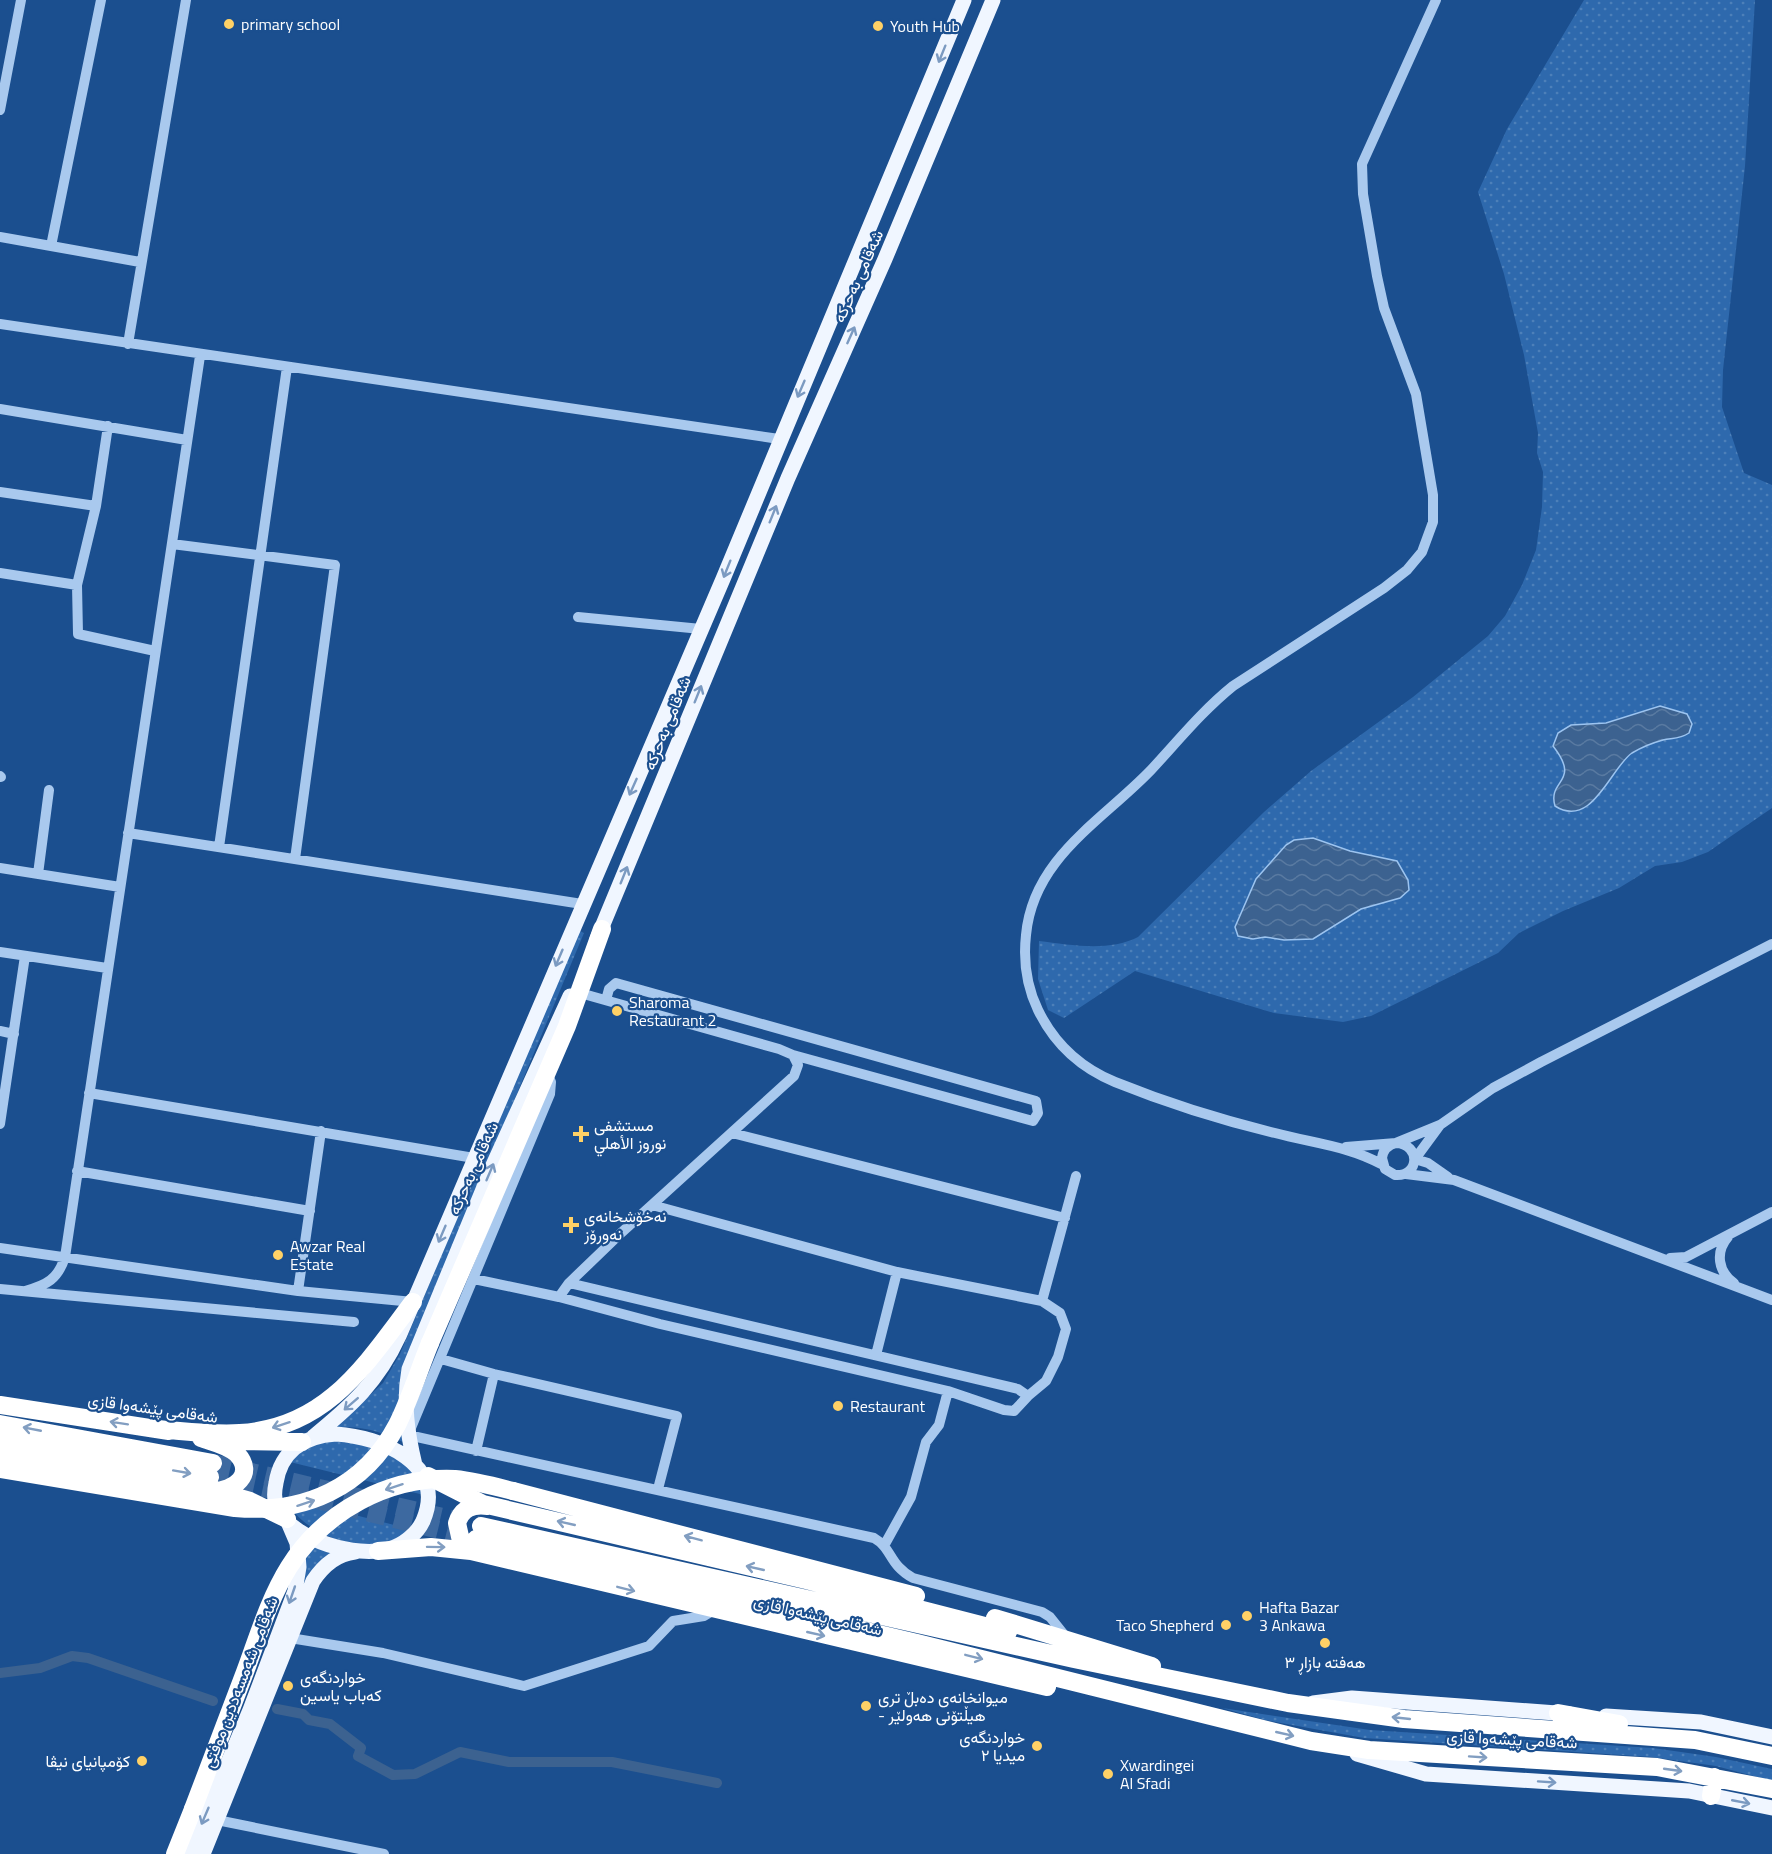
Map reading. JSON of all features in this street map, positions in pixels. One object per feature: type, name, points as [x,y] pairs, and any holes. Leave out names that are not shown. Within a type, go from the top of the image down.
[{"type":"highway","points":[[0,1469],[235,1508],[267,1510],[297,1506],[326,1495],[343,1485],[376,1455],[397,1424],[547,1074],[580,993],[602,929]]},
{"type":"highway","points":[[157,1429],[247,1433],[278,1427],[309,1414],[334,1397],[357,1375],[412,1302]]},
{"type":"highway","name":"شەقامی پێشەوا قازی","points":[[0,1405],[244,1441],[307,1440]]},
{"type":"highway","name":"شەقامی پێشەوا قازی","points":[[0,1424],[210,1477],[250,1501],[287,1519]]},
{"type":"highway","points":[[184,1433],[231,1449],[241,1459],[243,1473],[236,1485],[229,1490],[210,1477]]},
{"type":"highway","name":"شەقامی پێشەوا قازی","points":[[0,1441],[210,1477]]},
{"type":"highway","name":"شەقامی پێشەوا قازی","points":[[0,1457],[210,1477]]},
{"type":"highway","name":"شەقامی پێشەوا قازی","points":[[418,1469],[466,1497],[492,1506],[806,1580],[1284,1702]]},
{"type":"highway","points":[[175,1854],[271,1602],[289,1567],[311,1538],[334,1518],[360,1501],[408,1483],[455,1479],[513,1491],[1066,1637],[1174,1673]]},
{"type":"highway","points":[[489,1555],[466,1546],[459,1537],[456,1527],[459,1517],[466,1509],[477,1505],[492,1506]]},
{"type":"highway","name":"شەقامی پێشەوا قازی","points":[[1772,1756],[1695,1740],[1534,1720],[1404,1719],[1284,1702],[479,1533],[1311,1741],[1369,1750],[1657,1767],[1772,1789]]},
{"type":"highway","name":"شەقامی پێشەوا قازی","points":[[370,1551],[441,1547],[489,1555],[1027,1683],[1184,1716],[1250,1726]]},
{"type":"highway","points":[[1558,1713],[1695,1740]]},
{"type":"highway","points":[[1710,1796],[1714,1777]]},
{"type":"main road","name":"شەقامی بەحرکە","points":[[307,1440],[362,1395],[389,1358],[701,629],[964,0]]},
{"type":"main road","name":"شەقامی بەحرکە","points":[[418,1469],[408,1436],[405,1393],[409,1369],[443,1281],[498,1154],[602,929],[788,478],[885,259],[993,0]]},
{"type":"main road","name":"شەقامی پێشەوا قازی","points":[[307,1440],[336,1434],[362,1437],[384,1444],[418,1469]]},
{"type":"main road","points":[[287,1519],[276,1505],[276,1481],[286,1456],[307,1440]]},
{"type":"main road","points":[[370,1551],[400,1545],[421,1525],[428,1496],[418,1469]]},
{"type":"main road","name":"شەقامی پێشەوا قازی","points":[[287,1519],[320,1542],[347,1550],[370,1551]]},
{"type":"main road","name":"شەقامی شەمسەددین موفتی","points":[[190,1854],[250,1710],[295,1591],[299,1568],[297,1543],[287,1519]]},
{"type":"main road","name":"شەقامی شەمسەددین موفتی","points":[[203,1854],[313,1581],[321,1570],[347,1553],[370,1551]]},
{"type":"main road","points":[[1534,1720],[1558,1713],[1681,1720],[1772,1737]]},
{"type":"main road","points":[[1311,1741],[1426,1774],[1689,1791],[1772,1808]]},
{"type":"street","points":[[0,110],[21,0]]},
{"type":"street","points":[[51,246],[101,0]]},
{"type":"street","points":[[128,344],[186,0]]},
{"type":"street","points":[[1436,0],[1362,164],[1363,194],[1384,308],[1416,394],[1424,430],[1433,495],[1433,522],[1429,539],[1422,552],[1407,570],[1384,588],[1233,686],[1214,702],[1150,770],[1075,839],[1051,867],[1035,893],[1027,924],[1024,953],[1025,974],[1046,1026],[1068,1052],[1094,1072],[1137,1091],[1258,1129],[1339,1147],[1383,1165],[1391,1174],[1454,1180]]},
{"type":"street","points":[[0,237],[141,262]]},
{"type":"street","points":[[0,324],[200,356],[779,440]]},
{"type":"street","points":[[25,1291],[53,1280],[60,1271],[65,1257],[200,356]]},
{"type":"street","points":[[219,846],[286,367]]},
{"type":"street","points":[[0,409],[187,440]]},
{"type":"street","points":[[108,426],[96,506],[77,585],[78,634],[155,651]]},
{"type":"street","points":[[0,492],[96,506]]},
{"type":"street","points":[[172,544],[335,565],[295,859]]},
{"type":"street","points":[[0,577],[77,585]]},
{"type":"street","points":[[578,617],[701,629]]},
{"type":"street","points":[[38,874],[49,790]]},
{"type":"street","points":[[128,833],[582,904]]},
{"type":"street","points":[[0,868],[120,887]]},
{"type":"street","points":[[1383,1165],[1384,1152],[1396,1143],[1440,1125],[1492,1088],[1772,944]]},
{"type":"street","points":[[0,952],[107,968]]},
{"type":"street","points":[[0,1118],[25,956]]},
{"type":"street","points":[[580,993],[1033,1121],[1038,1113],[1036,1101],[616,983],[609,989],[606,1000]]},
{"type":"street","points":[[0,1031],[14,1034]]},
{"type":"street","points":[[559,1297],[569,1283],[794,1076],[798,1065],[793,1055]]},
{"type":"street","points":[[547,1074],[551,1082],[550,1094],[408,1436],[874,1538],[885,1544],[892,1561],[913,1578],[1042,1612],[1066,1637]]},
{"type":"street","points":[[89,1093],[474,1158]]},
{"type":"street","points":[[1406,1174],[1413,1168],[1415,1159],[1440,1125]]},
{"type":"street","points":[[298,1292],[321,1131]]},
{"type":"street","points":[[732,1132],[1065,1218]]},
{"type":"street","points":[[1339,1147],[1396,1143],[1408,1146],[1415,1159],[1428,1163],[1454,1180],[1772,1300]]},
{"type":"street","points":[[77,1172],[310,1210]]},
{"type":"street","points":[[1042,1301],[1076,1176]]},
{"type":"street","points":[[474,1279],[559,1297],[660,1324],[948,1391],[1004,1410],[1014,1411],[1046,1381],[1058,1357],[1066,1329],[1060,1313],[1042,1301],[897,1272],[652,1205]]},
{"type":"street","points":[[1653,1255],[1677,1259],[1686,1257],[1772,1212]]},
{"type":"street","points":[[1735,1232],[1723,1243],[1719,1260],[1727,1278],[1744,1289]]},
{"type":"street","points":[[0,1248],[298,1292],[412,1302]]},
{"type":"street","points":[[876,1355],[897,1272]]},
{"type":"street","points":[[569,1283],[1018,1389],[1028,1396]]},
{"type":"street","points":[[0,1289],[354,1322]]},
{"type":"street","points":[[441,1359],[494,1374],[677,1416],[658,1489]]},
{"type":"street","points":[[476,1451],[494,1374]]},
{"type":"street","points":[[885,1544],[911,1497],[926,1442],[939,1425],[948,1391]]},
{"type":"street","points":[[290,1638],[383,1653],[524,1686],[649,1646],[673,1621],[704,1616],[714,1610]]},
{"type":"street","points":[[1750,1732],[1772,1732]]},
{"type":"street","points":[[217,1820],[384,1854]]},
{"type":"shaded area","points":[[1584,0],[1755,0],[1745,166],[1723,370],[1722,407],[1744,473],[1772,485],[1772,808],[1708,852],[1682,862],[1655,866],[1619,888],[1563,911],[1519,933],[1498,953],[1371,1016],[1343,1022],[1274,1013],[1135,971],[1064,1018],[1048,1010],[1038,979],[1039,941],[1102,946],[1127,942],[1138,937],[1264,812],[1311,771],[1413,697],[1488,636],[1505,616],[1522,585],[1536,550],[1542,507],[1543,472],[1537,453],[1538,433],[1524,355],[1504,274],[1478,192],[1507,129]]},
{"type":"shaded area","points":[[578,930],[584,933],[405,1362],[400,1393],[407,1444],[372,1430],[334,1428],[383,1383],[400,1354]]},
{"type":"shaded area","points":[[327,1441],[361,1444],[394,1455],[414,1471],[424,1495],[290,1462],[298,1451]]},
{"type":"shaded area","points":[[284,1497],[410,1529],[395,1539],[378,1544],[341,1541],[307,1524],[293,1512]]},
{"type":"shaded area","points":[[299,1540],[333,1554],[304,1587],[305,1573]]},
{"type":"shaded area","points":[[1222,1708],[1370,1730],[1653,1748],[1716,1757],[1772,1769],[1772,1781],[1716,1766],[1651,1757],[1364,1738],[1265,1720]]},
{"type":"water","points":[[1660,706],[1687,714],[1692,724],[1689,733],[1655,742],[1632,753],[1624,760],[1600,794],[1580,810],[1568,811],[1555,806],[1555,790],[1564,774],[1561,758],[1553,746],[1558,733],[1571,725],[1606,723]]},
{"type":"water","points":[[1313,838],[1350,851],[1397,861],[1408,880],[1409,890],[1400,898],[1361,909],[1313,939],[1284,940],[1265,937],[1253,939],[1238,936],[1235,927],[1256,879],[1286,845],[1294,840]]},
{"type":"waterway","points":[[0,1673],[40,1668],[72,1656],[88,1658],[213,1701]]},
{"type":"waterway","points":[[277,1709],[303,1714],[309,1720],[330,1724],[361,1748],[358,1756],[393,1775],[415,1774],[460,1752],[509,1762],[612,1762],[717,1783]]},
{"type":"tunnel","points":[[213,1463],[481,1526]]},
{"type":"tunnel","points":[[210,1477],[301,1496],[472,1538]]},
{"type":"place","name":"primary school","points":[[229,24]]},
{"type":"place","name":"Youth Hub","points":[[878,26]]},
{"type":"place","name":"Sharoma Restaurant 2","points":[[617,1011]]},
{"type":"place","name":"مستشفى نوروز الأهلي","points":[[581,1134]]},
{"type":"place","name":"نەخۆشخانەی نەورۆز","points":[[571,1225]]},
{"type":"place","name":"Awzar Real Estate","points":[[278,1255]]},
{"type":"place","name":"Restaurant","points":[[838,1406]]},
{"type":"place","name":"Hafta Bazar 3 Ankawa","points":[[1247,1616]]},
{"type":"place","name":"Taco Shepherd","points":[[1226,1625]]},
{"type":"place","name":"هەفتە بازاڕ ٣","points":[[1325,1643]]},
{"type":"place","name":"خواردنگەی کەباب یاسین","points":[[288,1686]]},
{"type":"place","name":"میوانخانەی دەبڵ تری - هیڵتۆنی هەولێر","points":[[866,1706]]},
{"type":"place","name":"خواردنگەی میدیا ٢","points":[[1037,1746]]},
{"type":"place","name":"کۆمپانیای نیڤا","points":[[142,1761]]},
{"type":"place","name":"Xwardingei Al Sfadi","points":[[1108,1774]]}]
